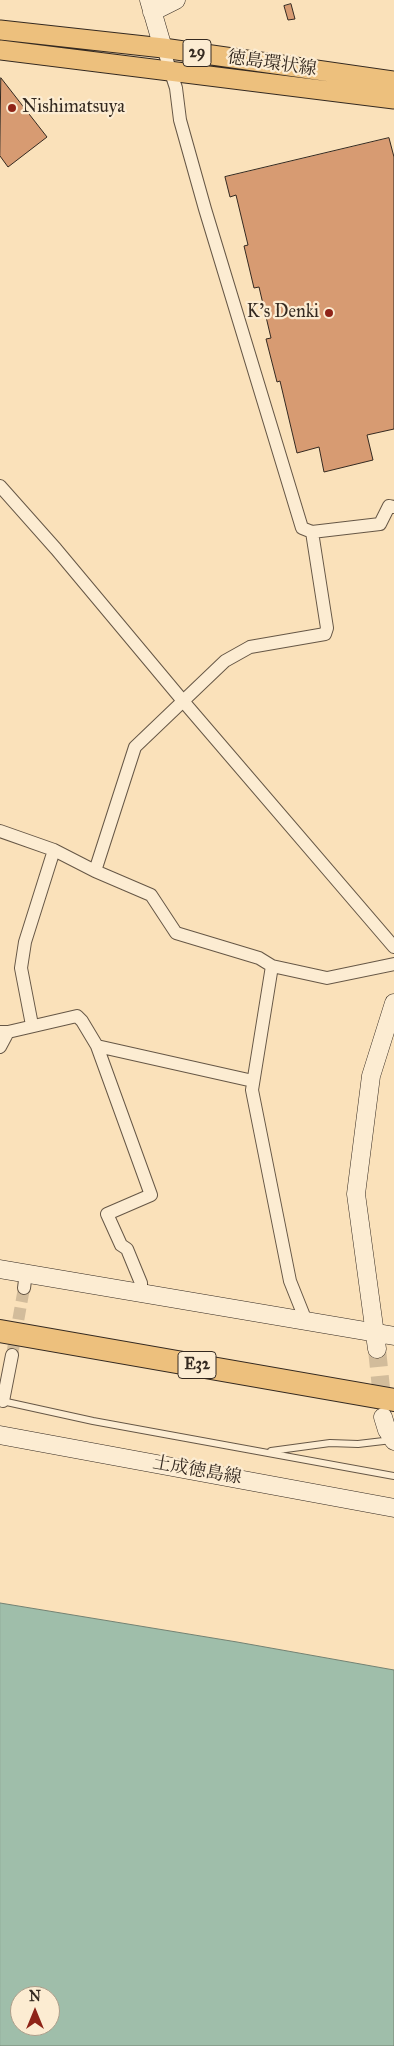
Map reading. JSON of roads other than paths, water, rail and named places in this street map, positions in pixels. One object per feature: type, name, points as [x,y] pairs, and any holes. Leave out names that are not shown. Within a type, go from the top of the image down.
[{"type":"highway","name":"E32","points":[[0,1331],[389,1409]]},
{"type":"main road","name":"徳島環状線","points":[[0,30],[163,48],[394,81]]},
{"type":"main road","name":"徳島環状線","points":[[0,50],[394,100]]},
{"type":"street","points":[[176,0],[150,6],[176,88],[180,120],[205,209],[302,528],[312,532],[380,524],[389,506],[394,507]]},
{"type":"street","points":[[0,486],[56,549],[183,701],[394,947]]},
{"type":"street","points":[[95,871],[134,747],[225,662],[250,647],[325,634],[327,628],[312,532]]},
{"type":"street","points":[[0,831],[54,850],[95,871],[151,895],[176,933],[259,958],[272,966],[327,978],[394,964]]},
{"type":"street","points":[[32,1025],[21,968],[24,942],[54,850]]},
{"type":"street","points":[[272,966],[252,1090],[290,1281],[306,1321]]},
{"type":"street","points":[[376,1341],[356,1194],[371,1076],[394,1003]]},
{"type":"street","points":[[0,1047],[4,1032],[76,1016],[82,1021],[97,1046],[151,1195],[107,1214],[121,1244],[127,1248],[141,1283],[141,1292]]},
{"type":"street","points":[[97,1046],[253,1081]]},
{"type":"street","points":[[0,1269],[25,1281],[141,1292],[306,1321],[376,1341],[394,1336]]},
{"type":"street","points":[[2,1400],[12,1355]]},
{"type":"street","points":[[389,1409],[393,1441]]},
{"type":"street","name":"土成徳島線","points":[[0,1435],[394,1508]]},
{"type":"lane","points":[[2,1400],[93,1421],[394,1476]]},
{"type":"lane","points":[[264,1452],[330,1443],[358,1444],[393,1441]]},
{"type":"tunnel","points":[[12,1355],[24,1288]]},
{"type":"tunnel","points":[[377,1349],[383,1408]]},
{"type":"place","name":"Nishimatsuya","points":[[12,108]]},
{"type":"place","name":"K's Denki","points":[[329,313]]}]
